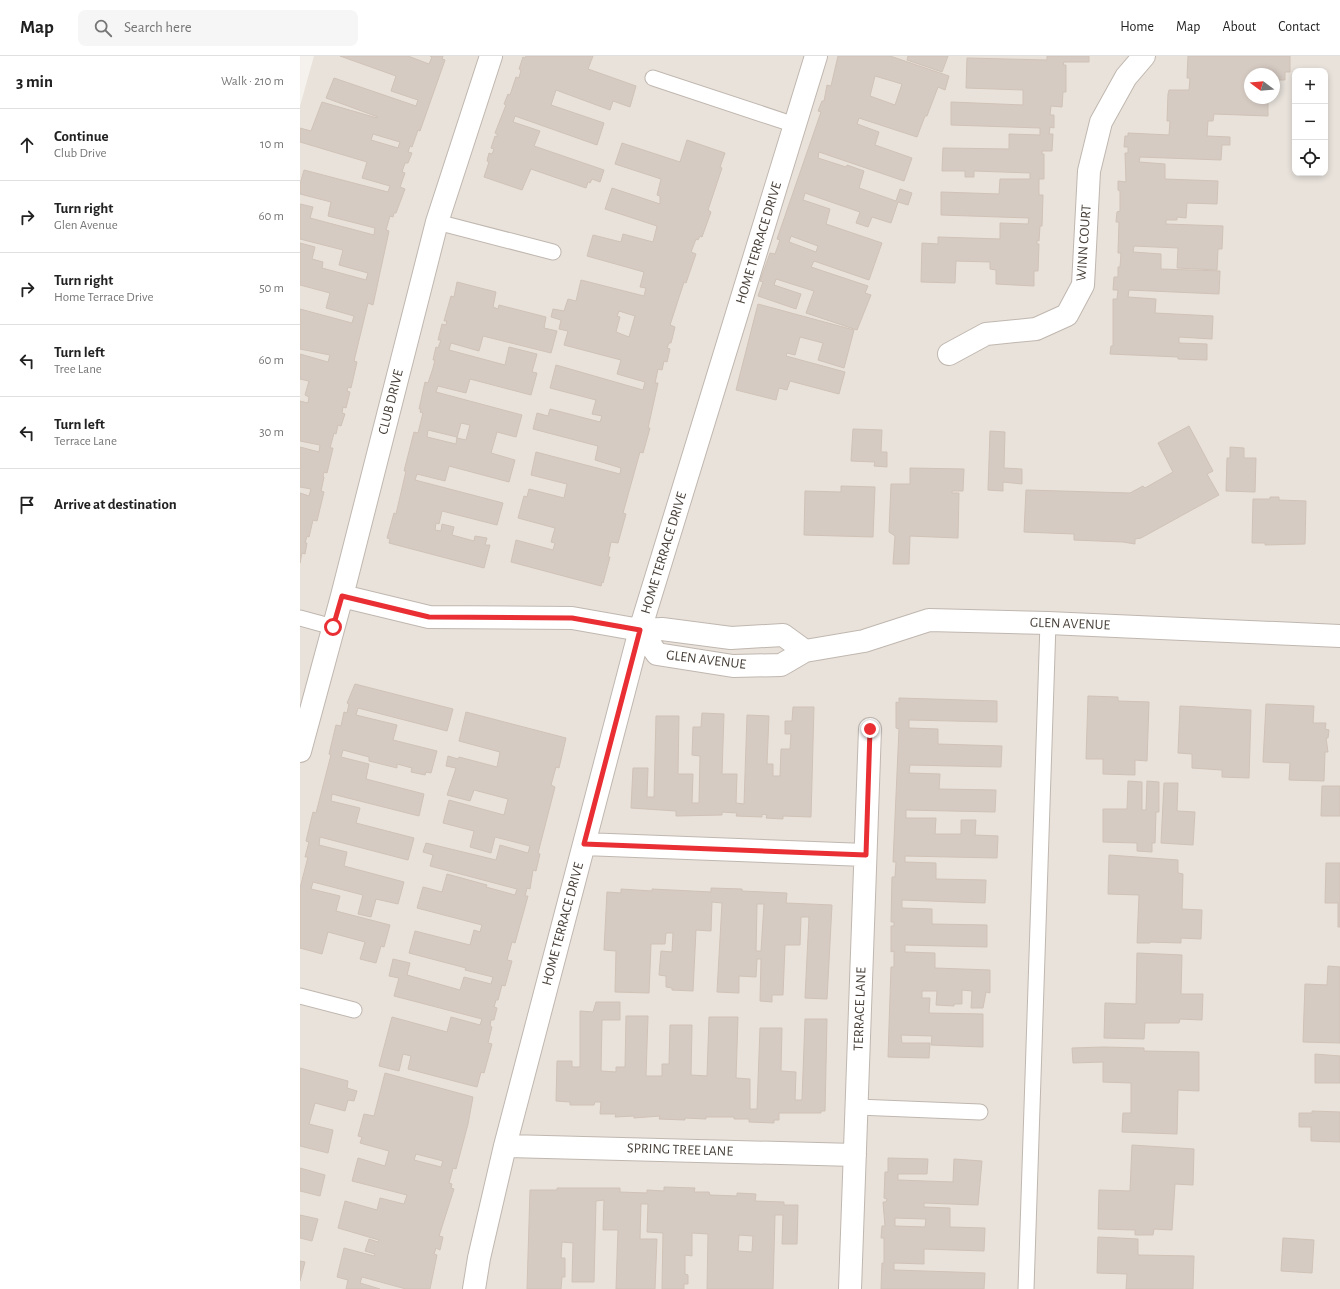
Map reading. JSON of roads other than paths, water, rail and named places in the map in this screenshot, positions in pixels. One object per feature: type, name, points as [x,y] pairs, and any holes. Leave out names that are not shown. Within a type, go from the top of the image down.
[{"type":"street","name":"CLUB DRIVE","points":[[300,751],[342,596],[437,222],[490,56]]},
{"type":"street","name":"HOME TERRACE DRIVE","points":[[474,1289],[478,1258],[505,1146],[640,630],[816,56]]},
{"type":"street","name":"WINN COURT","points":[[949,354],[986,334],[1036,329],[1066,316],[1083,285],[1089,171],[1101,122],[1126,77],[1144,56]]},
{"type":"street","name":"GLEN AVENUE","points":[[342,596],[429,617],[572,618],[640,630],[662,629],[731,638],[783,635],[805,651]]},
{"type":"street","name":"GLEN AVENUE","points":[[640,630],[657,654],[733,666],[781,665],[805,651],[864,641],[929,620],[1048,623],[1340,636]]},
{"type":"street","points":[[711,663],[713,636]]},
{"type":"street","name":"TERRACE LANE","points":[[850,1289],[870,729]]},
{"type":"street","points":[[584,844],[866,855]]},
{"type":"street","name":"SPRING TREE LANE","points":[[505,1146],[855,1155]]},
{"type":"lane","points":[[653,78],[795,125]]},
{"type":"lane","points":[[437,222],[553,252]]},
{"type":"lane","points":[[300,618],[333,627]]},
{"type":"lane","points":[[1026,1289],[1048,623]]},
{"type":"lane","points":[[300,996],[354,1010]]},
{"type":"lane","points":[[857,1107],[980,1112]]}]
